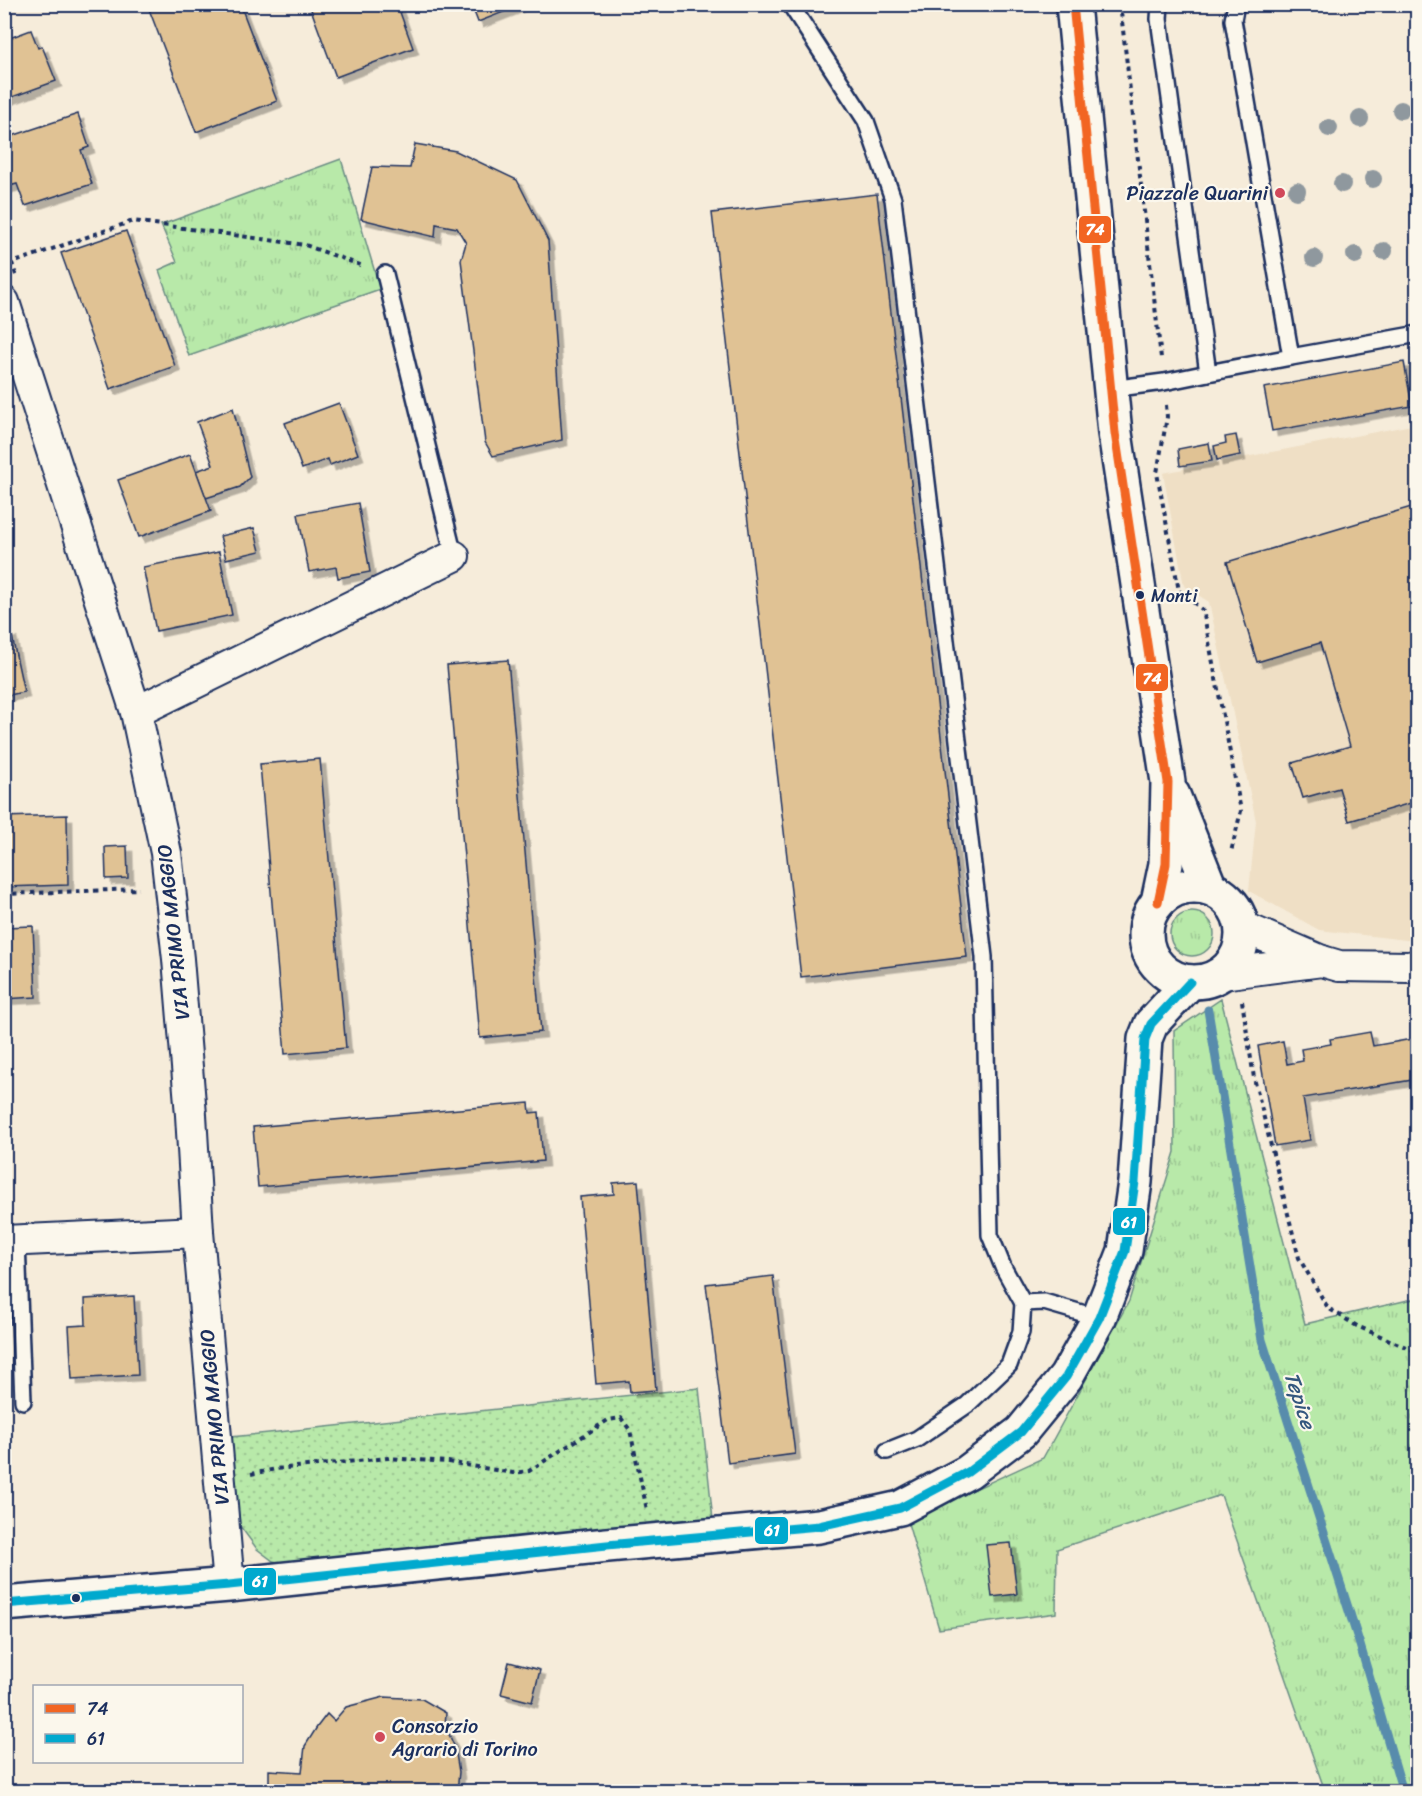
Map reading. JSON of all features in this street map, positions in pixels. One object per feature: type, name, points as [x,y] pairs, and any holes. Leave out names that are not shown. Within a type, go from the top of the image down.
[{"type":"street","points":[[1072,4],[1115,433],[1168,782],[1166,864],[1158,902]]},
{"type":"street","name":"VIA PRIMO MAGGIO","points":[[8,291],[136,712],[166,853],[191,1115],[198,1232],[228,1585]]},
{"type":"street","points":[[136,712],[454,556]]},
{"type":"street","points":[[1168,782],[1216,891]]},
{"type":"street","points":[[1231,984],[1233,962],[1240,948],[1243,933],[1240,918],[1233,905],[1216,891],[1197,886],[1169,892],[1149,915],[1146,944],[1161,970],[1174,978],[1190,982],[1231,984],[1322,961]]},
{"type":"street","points":[[1241,926],[1322,961],[1340,966],[1409,967],[1418,965]]},
{"type":"street","points":[[4,1604],[228,1585],[819,1526],[900,1508],[968,1472],[1021,1432],[1066,1377],[1099,1318],[1125,1251],[1135,1182],[1145,1039],[1151,1024],[1152,958]]},
{"type":"street","points":[[1151,1024],[1190,982]]},
{"type":"street","points":[[11,1241],[198,1232]]},
{"type":"lane","points":[[790,4],[866,121],[893,200],[984,957],[990,1235],[1003,1267],[1023,1303],[1021,1332],[1009,1365],[967,1405],[917,1439],[887,1451]]},
{"type":"lane","points":[[1160,4],[1159,19],[1208,373]]},
{"type":"lane","points":[[1236,4],[1233,20],[1291,357]]},
{"type":"lane","points":[[385,274],[454,556]]},
{"type":"lane","points":[[1111,389],[1164,382],[1418,334]]},
{"type":"lane","points":[[11,1241],[23,1401]]},
{"type":"lane","points":[[1023,1303],[1044,1302],[1099,1318]]},
{"type":"path","points":[[1120,4],[1167,417],[1157,473],[1179,591],[1203,610],[1241,812],[1216,891]]},
{"type":"path","points":[[8,291],[17,277],[12,263],[133,221],[305,245],[385,274]]},
{"type":"path","points":[[4,894],[171,888]]},
{"type":"path","points":[[1231,984],[1299,1258],[1328,1308],[1357,1326],[1418,1354]]},
{"type":"path","points":[[246,1475],[276,1469],[388,1458],[448,1462],[513,1473],[529,1471],[608,1420],[621,1418],[630,1430],[654,1541]]},
{"type":"shaded area","points":[[1417,424],[1417,940],[1415,941],[1319,930],[1249,891],[1256,821],[1209,602],[1184,586],[1163,473]]},
{"type":"green space","points":[[341,159],[380,289],[189,356],[159,270],[177,262],[161,225]]},
{"type":"green space","points":[[1192,912],[1201,913],[1208,918],[1213,925],[1213,943],[1208,950],[1201,955],[1192,956],[1183,955],[1176,950],[1171,943],[1170,934],[1171,925],[1176,918],[1183,913]]},
{"type":"green space","points":[[1221,999],[1305,1324],[1417,1298],[1417,1791],[1325,1791],[1221,1495],[1057,1549],[1056,1613],[939,1629],[907,1520],[1043,1458],[1129,1301],[1175,1152],[1174,1031]]},
{"type":"green space","points":[[699,1388],[713,1520],[286,1564],[273,1561],[257,1549],[240,1526],[231,1437]]},
{"type":"building","points":[[147,4],[240,4],[277,101],[196,132]]},
{"type":"building","points":[[309,4],[397,4],[413,48],[336,77]]},
{"type":"building","points":[[471,4],[524,4],[478,22]]},
{"type":"building","points":[[31,30],[38,48],[42,46],[56,81],[4,100],[4,40]]},
{"type":"building","points":[[78,114],[89,147],[81,150],[92,184],[25,206],[17,184],[6,187],[4,182],[4,152],[12,146],[9,137]]},
{"type":"building","points":[[415,144],[456,151],[517,180],[548,241],[562,440],[493,456],[485,442],[461,260],[466,243],[457,228],[436,224],[435,237],[361,219],[372,167],[410,168]]},
{"type":"building","points":[[877,194],[967,957],[801,977],[712,213]]},
{"type":"building","points":[[126,231],[175,366],[110,389],[61,253]]},
{"type":"building","points":[[1404,362],[1412,406],[1272,431],[1264,388]]},
{"type":"building","points":[[339,403],[358,454],[330,465],[328,459],[302,469],[285,423]]},
{"type":"building","points":[[233,408],[250,477],[240,487],[206,498],[196,471],[213,465],[197,422]]},
{"type":"building","points":[[1236,435],[1240,455],[1217,460],[1214,446],[1226,443],[1225,437]]},
{"type":"building","points":[[1209,443],[1212,461],[1180,466],[1178,449]]},
{"type":"building","points":[[190,454],[211,511],[139,537],[118,480]]},
{"type":"building","points":[[358,503],[370,572],[338,578],[336,567],[309,572],[298,514]]},
{"type":"building","points":[[1418,505],[1418,801],[1349,821],[1339,788],[1303,798],[1292,763],[1350,746],[1320,643],[1257,662],[1227,562]]},
{"type":"building","points":[[254,528],[260,551],[226,559],[220,536]]},
{"type":"building","points":[[219,552],[232,615],[156,631],[143,567]]},
{"type":"building","points":[[11,632],[24,692],[4,696],[4,633]]},
{"type":"building","points":[[508,660],[541,1032],[480,1038],[447,665]]},
{"type":"building","points":[[320,759],[346,1048],[285,1054],[260,764]]},
{"type":"building","points":[[67,815],[68,885],[4,887],[4,817]]},
{"type":"building","points":[[127,846],[128,878],[106,879],[105,847]]},
{"type":"building","points":[[33,926],[36,997],[4,999],[4,927]]},
{"type":"building","points":[[1370,1032],[1373,1046],[1418,1038],[1418,1079],[1303,1098],[1310,1140],[1275,1146],[1258,1046],[1283,1041],[1287,1064],[1303,1061],[1301,1049],[1331,1044],[1330,1039]]},
{"type":"building","points":[[529,1103],[530,1113],[539,1112],[543,1161],[258,1187],[253,1127]]},
{"type":"building","points":[[638,1181],[656,1390],[630,1392],[629,1381],[596,1384],[580,1197],[614,1194],[613,1183]]},
{"type":"building","points":[[773,1276],[795,1454],[728,1463],[706,1284]]},
{"type":"building","points":[[134,1296],[138,1375],[72,1379],[69,1326],[86,1325],[85,1299]]},
{"type":"building","points":[[1011,1543],[1017,1594],[992,1597],[986,1545]]},
{"type":"building","points":[[509,1662],[540,1670],[532,1702],[501,1694]]},
{"type":"building","name":"Consorzio Agrario di Torino","points":[[384,1697],[422,1699],[446,1713],[445,1725],[455,1748],[459,1772],[457,1792],[269,1792],[269,1770],[302,1772],[305,1746],[327,1714],[334,1721],[346,1707]]},
{"type":"waterway","name":"Tepice","points":[[1208,1010],[1262,1340],[1360,1645],[1403,1792]]},
{"type":"transit line","name":"74","points":[[1073,4],[1115,433],[1168,782],[1166,864],[1158,902]]},
{"type":"transit line","name":"61","points":[[4,1604],[229,1585],[607,1545],[819,1526],[900,1508],[968,1472],[1021,1432],[1066,1377],[1099,1318],[1125,1251],[1135,1182],[1145,1039],[1151,1024],[1190,982]]},
{"type":"place","name":"Piazzale Quarini","points":[[1280,193]]},
{"type":"place","name":"Monti","points":[[1140,595]]},
{"type":"place","name":"Consorzio Agrario di Torino","points":[[380,1737]]}]
